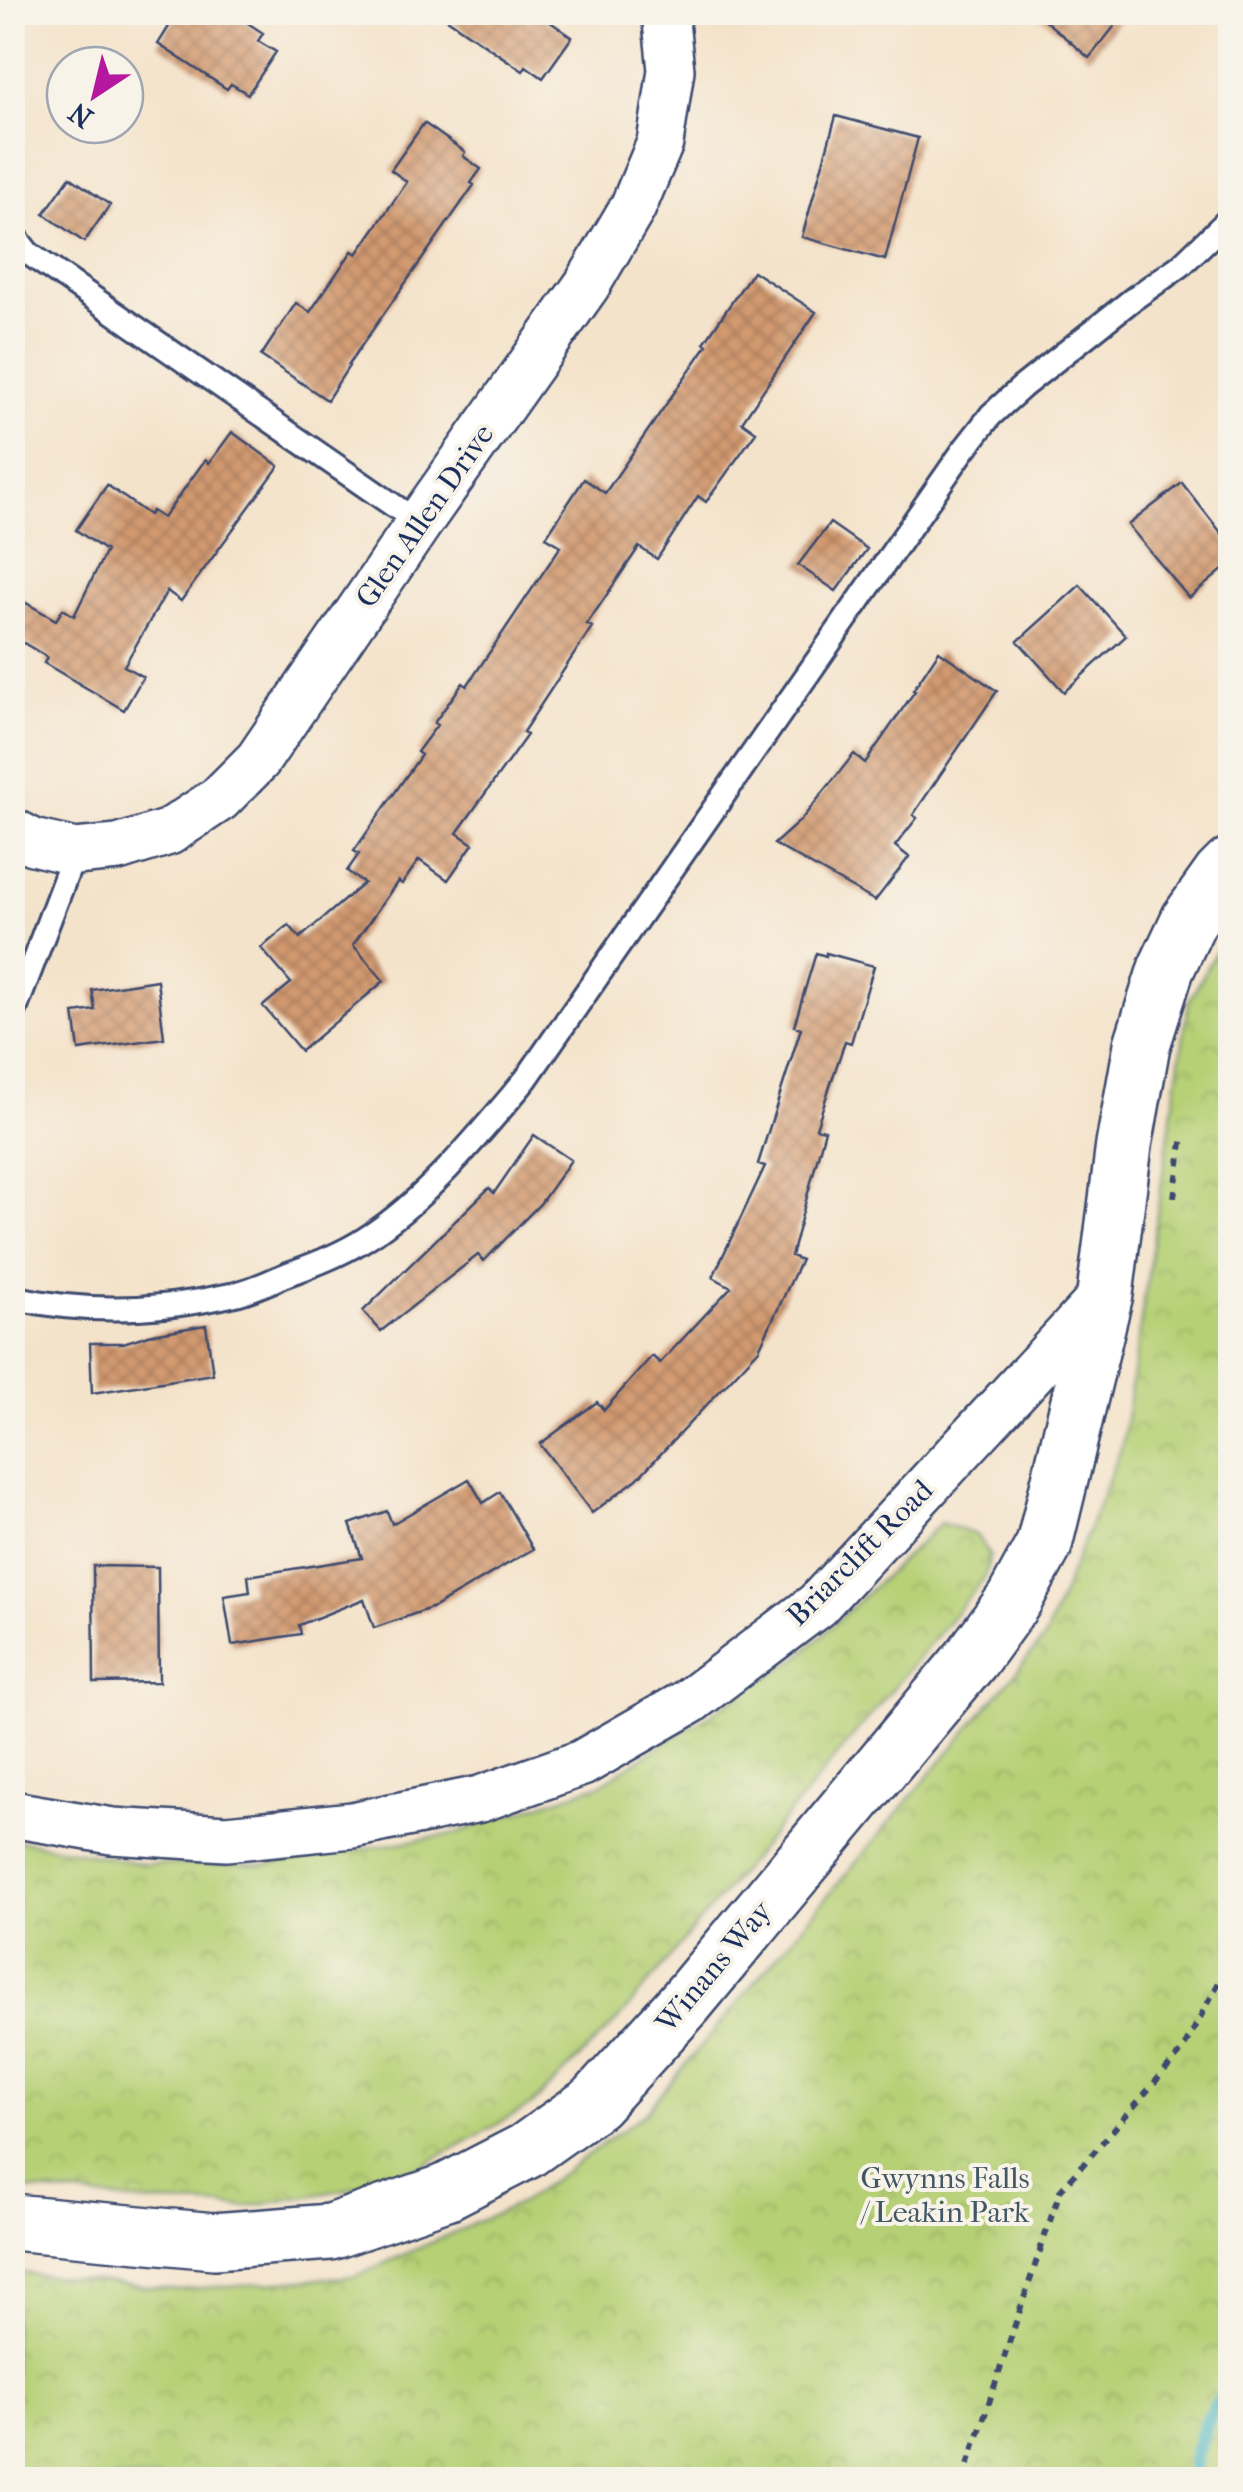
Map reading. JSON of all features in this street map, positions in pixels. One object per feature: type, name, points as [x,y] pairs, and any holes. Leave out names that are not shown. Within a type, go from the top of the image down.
[{"type":"street","name":"Glen Allen Drive","points":[[12,832],[33,842],[75,852],[118,848],[169,832],[219,799],[258,760],[587,285],[633,207],[660,143],[671,70],[665,12]]},
{"type":"street","points":[[1105,1294],[1124,1145],[1142,1045],[1166,969],[1189,920],[1230,866]]},
{"type":"street","name":"Briarclift Road","points":[[12,1814],[112,1831],[226,1838],[352,1825],[480,1799],[582,1763],[690,1701],[817,1605],[1105,1294]]},
{"type":"street","name":"Winans Way","points":[[12,2222],[214,2241],[330,2232],[446,2192],[526,2150],[596,2102],[685,2004],[972,1658],[1014,1600],[1044,1546],[1105,1294]]},
{"type":"lane","points":[[12,1296],[48,1305],[105,1310],[234,1295],[364,1240],[418,1197],[476,1139],[526,1079],[992,415],[1132,299],[1180,266],[1230,218]]},
{"type":"lane","points":[[12,232],[28,253],[419,523]]},
{"type":"lane","points":[[12,1018],[75,852]]},
{"type":"path","points":[[963,2480],[1060,2192],[1182,2050],[1230,1962]]},
{"type":"green space","name":"Gwynns Falls / Leakin Park","points":[[1230,925],[1230,2479],[13,2479],[13,2272],[177,2290],[356,2276],[521,2203],[644,2114],[1044,1639],[1122,1446],[1189,1001]]},
{"type":"green space","points":[[941,1523],[976,1535],[990,1555],[985,1577],[618,2020],[532,2105],[420,2167],[365,2186],[247,2207],[141,2202],[13,2188],[12,1839],[143,1864],[264,1865],[454,1834],[601,1784],[799,1657]]},
{"type":"building","points":[[178,12],[231,12],[263,33],[258,41],[276,52],[248,94],[231,84],[227,89],[158,44]]},
{"type":"building","points":[[437,12],[536,12],[572,37],[543,78],[526,66],[523,71]]},
{"type":"building","points":[[1035,12],[1126,12],[1089,58]]},
{"type":"building","points":[[836,116],[918,138],[885,260],[802,237]]},
{"type":"building","points":[[424,123],[465,152],[463,156],[481,169],[471,183],[474,185],[327,400],[261,356],[296,303],[310,312],[352,251],[357,254],[407,182],[391,170]]},
{"type":"building","points":[[70,177],[110,205],[84,242],[44,214]]},
{"type":"building","points":[[753,271],[816,312],[742,422],[756,432],[706,502],[698,496],[657,559],[639,547],[587,624],[592,627],[523,732],[527,735],[457,833],[473,844],[448,880],[419,860],[402,884],[398,881],[353,945],[384,981],[301,1051],[263,1006],[291,983],[261,948],[289,925],[300,938],[364,883],[347,871],[359,854],[354,851],[421,755],[417,752],[437,725],[434,723],[463,683],[467,686],[561,546],[546,537],[584,479],[605,493]]},
{"type":"building","points":[[232,432],[279,466],[181,601],[167,591],[124,666],[143,677],[124,710],[44,663],[47,657],[12,636],[12,595],[56,620],[63,609],[74,616],[106,551],[76,530],[107,485],[149,515],[152,511],[163,518],[205,460],[209,463]]},
{"type":"building","points":[[1182,483],[1230,544],[1230,564],[1189,598],[1128,525]]},
{"type":"building","points":[[830,523],[867,549],[836,591],[798,565]]},
{"type":"building","points":[[1080,585],[1126,636],[1064,692],[1018,641]]},
{"type":"building","points":[[939,651],[997,691],[913,815],[917,818],[895,846],[909,857],[875,901],[774,844],[801,820],[854,754],[865,763]]},
{"type":"building","points":[[816,953],[874,966],[851,1043],[845,1041],[816,1128],[825,1130],[791,1256],[801,1260],[759,1349],[637,1479],[592,1513],[540,1444],[597,1402],[604,1410],[652,1356],[660,1363],[731,1287],[713,1277],[765,1166],[758,1164],[801,1028],[794,1026]]},
{"type":"building","points":[[157,980],[164,1038],[79,1050],[74,1013],[95,1010],[92,990]]},
{"type":"building","points":[[534,1135],[571,1160],[540,1204],[484,1261],[478,1255],[381,1331],[363,1311],[489,1188],[494,1193]]},
{"type":"building","points":[[206,1325],[213,1374],[92,1393],[90,1343],[123,1343]]},
{"type":"building","points":[[469,1479],[483,1503],[500,1492],[533,1549],[434,1607],[374,1628],[364,1599],[299,1625],[301,1634],[232,1645],[224,1596],[250,1592],[248,1576],[362,1558],[350,1524],[387,1511],[392,1524]]},
{"type":"building","points":[[93,1566],[158,1567],[159,1682],[94,1683]]},
{"type":"waterway","points":[[1192,2480],[1204,2430],[1230,2388]]}]
